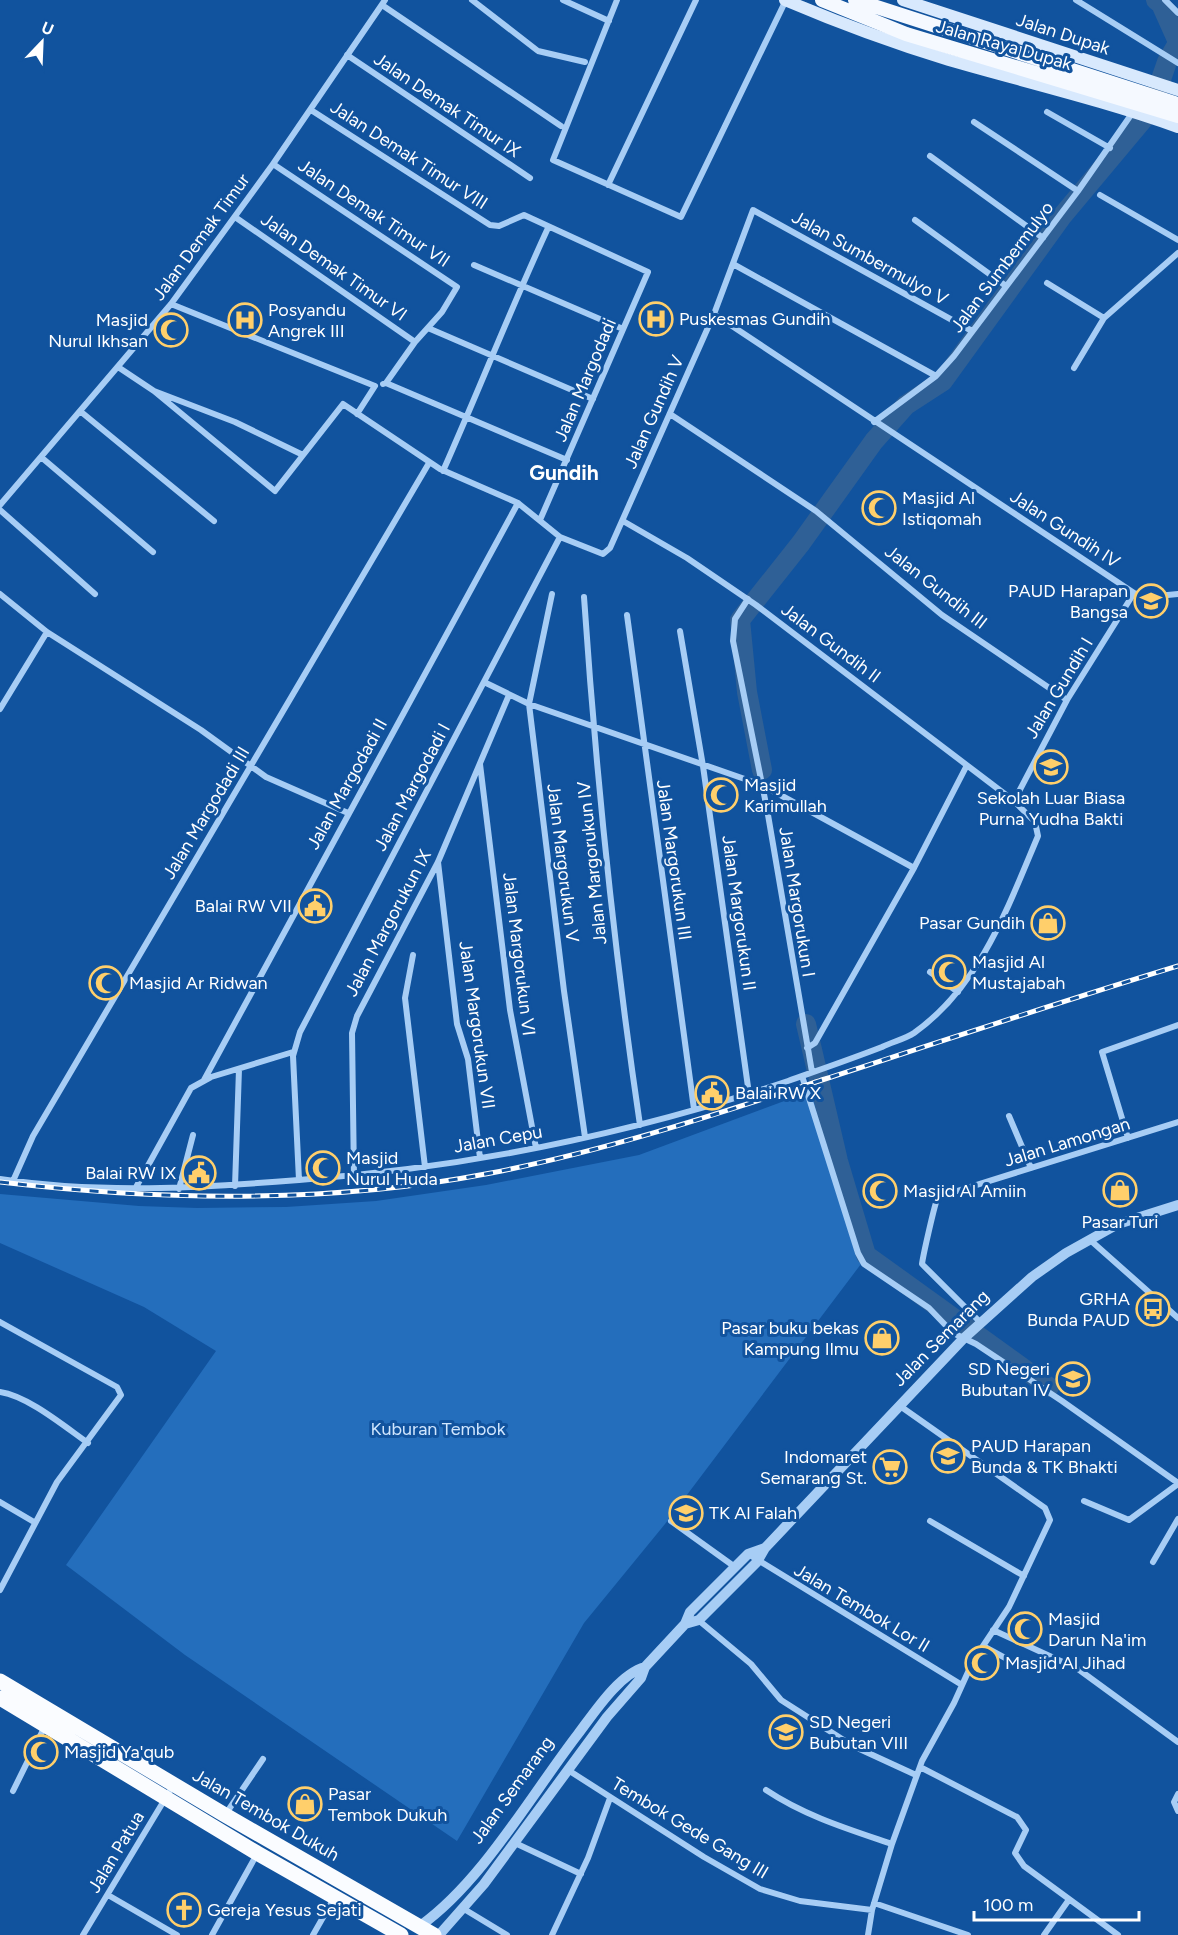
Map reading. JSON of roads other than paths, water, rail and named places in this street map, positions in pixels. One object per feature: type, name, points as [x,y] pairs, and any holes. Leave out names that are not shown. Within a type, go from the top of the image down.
[{"type":"highway","name":"Jalan Tembok Dukuh","points":[[0,1681],[170,1791],[257,1853],[401,1935]]},
{"type":"highway","name":"Jalan Tembok Dukuh","points":[[0,1698],[45,1726],[170,1791],[225,1815],[414,1930],[434,1935]]},
{"type":"highway","points":[[372,1920],[376,1935]]},
{"type":"main road","name":"Jalan Dupak","points":[[786,0],[853,28],[921,51],[1150,102],[1178,90]]},
{"type":"main road","name":"Jalan Raya Dupak","points":[[822,0],[906,34],[1150,102],[1178,104]]},
{"type":"main road","name":"Jalan Raya Dupak","points":[[855,0],[1150,102],[1178,116]]},
{"type":"main road","name":"Jalan Dupak","points":[[903,0],[1150,102],[1178,127]]},
{"type":"street","points":[[472,0],[538,51],[585,62]]},
{"type":"street","points":[[563,0],[609,21]]},
{"type":"street","points":[[618,0],[553,159],[682,217],[786,0]]},
{"type":"street","points":[[608,185],[696,0]]},
{"type":"street","points":[[1076,0],[1178,63]]},
{"type":"street","points":[[1165,0],[1178,13]]},
{"type":"street","points":[[384,3],[561,126]]},
{"type":"street","name":"Jalan Demak Timur","points":[[0,505],[171,304],[273,164],[384,3]]},
{"type":"street","name":"Jalan Demak Timur IX","points":[[347,55],[530,178]]},
{"type":"street","name":"Jalan Sumbermulyo","points":[[877,424],[936,376],[972,332],[1110,148],[1150,102]]},
{"type":"street","name":"Jalan Demak Timur VIII","points":[[311,110],[490,225],[499,226],[524,215],[549,228]]},
{"type":"street","points":[[1047,112],[1110,148]]},
{"type":"street","points":[[974,122],[1078,192]]},
{"type":"street","points":[[930,156],[1042,238]]},
{"type":"street","name":"Jalan Demak Timur VII","points":[[273,164],[458,287],[442,312],[428,328]]},
{"type":"street","points":[[1100,195],[1178,240]]},
{"type":"street","name":"Jalan Gundih V","points":[[303,455],[343,405],[429,463],[518,503],[561,537],[603,554],[610,548],[623,520],[714,314],[753,210]]},
{"type":"street","name":"Jalan Sumbermulyo V","points":[[753,210],[972,332]]},
{"type":"street","name":"Jalan Demak Timur VI","points":[[235,217],[415,342]]},
{"type":"street","points":[[915,220],[1006,286]]},
{"type":"street","points":[[443,471],[468,418],[522,285],[549,228]]},
{"type":"street","name":"Jalan Margodadi","points":[[540,520],[642,285],[646,270],[549,228]]},
{"type":"street","points":[[1074,368],[1104,318],[1178,253]]},
{"type":"street","points":[[733,264],[936,376]]},
{"type":"street","points":[[474,265],[623,329]]},
{"type":"street","points":[[1047,283],[1104,318]]},
{"type":"street","points":[[171,304],[375,386],[386,383],[567,460]]},
{"type":"street","points":[[714,314],[877,424]]},
{"type":"street","points":[[386,383],[415,342],[428,328],[593,399]]},
{"type":"street","points":[[118,367],[154,391],[276,491],[303,455],[234,422],[154,391]]},
{"type":"street","points":[[357,414],[375,386]]},
{"type":"street","points":[[80,411],[214,521]]},
{"type":"street","name":"Jalan Gundih III","points":[[670,414],[816,511],[942,615],[1066,700]]},
{"type":"street","name":"Jalan Gundih IV","points":[[877,424],[1134,593]]},
{"type":"street","points":[[41,457],[153,552]]},
{"type":"street","name":"Jalan Margodadi III","points":[[13,1181],[33,1136],[429,463]]},
{"type":"street","name":"Jalan Margodadi II","points":[[204,1080],[518,503]]},
{"type":"street","points":[[0,510],[95,594]]},
{"type":"street","name":"Jalan Gundih II","points":[[623,520],[687,558],[756,605],[966,767],[1014,801],[1035,822],[1038,836],[991,941],[970,977],[958,992]]},
{"type":"street","name":"Jalan Margodadi I","points":[[293,1052],[305,1022],[561,537]]},
{"type":"street","points":[[1134,593],[1147,597],[1178,594]]},
{"type":"street","name":"Jalan Gundih I","points":[[1014,801],[1066,700],[1134,593]]},
{"type":"street","points":[[0,594],[47,632],[201,730],[251,767],[277,783],[348,813]]},
{"type":"street","name":"Jalan Margorukun V","points":[[552,594],[529,704],[564,991],[585,1137]]},
{"type":"street","name":"Jalan Margorukun IV","points":[[584,597],[593,727],[624,1016],[640,1125]]},
{"type":"street","name":"Jalan Margorukun I","points":[[748,600],[735,619],[733,641],[764,786],[810,1046],[812,1072]]},
{"type":"street","name":"Jalan Margorukun III","points":[[627,615],[639,687],[644,742],[694,1109]]},
{"type":"street","name":"Jalan Margorukun II","points":[[680,631],[703,766],[749,1094]]},
{"type":"street","points":[[0,709],[47,632]]},
{"type":"street","points":[[483,682],[529,704],[644,742],[703,766],[764,786],[914,868]]},
{"type":"street","name":"Jalan Margorukun IX","points":[[354,1178],[354,1024],[360,1007],[438,862],[508,694]]},
{"type":"street","name":"Jalan Margorukun VI","points":[[480,763],[510,1010],[536,1148]]},
{"type":"street","points":[[810,1046],[914,868],[966,767]]},
{"type":"street","name":"Jalan Margorukun VII","points":[[438,862],[457,1024],[468,1059],[480,1158]]},
{"type":"street","points":[[413,955],[405,998],[425,1167]]},
{"type":"street","points":[[930,972],[958,992]]},
{"type":"street","name":"Jalan Cepu","points":[[0,1179],[135,1190],[179,1190],[354,1178],[536,1148],[640,1125],[749,1094],[820,1070],[912,1034],[958,992]]},
{"type":"street","points":[[1128,1138],[1102,1052],[1178,1024]]},
{"type":"street","points":[[135,1190],[188,1092],[204,1080],[293,1052],[299,1180]]},
{"type":"street","points":[[235,1186],[240,1069]]},
{"type":"street","points":[[802,1076],[860,1258],[872,1271],[928,1308],[953,1334],[976,1344],[1062,1401],[1178,1484],[1132,1519],[1126,1519],[1084,1501]]},
{"type":"street","points":[[1009,1116],[1031,1168]]},
{"type":"street","name":"Jalan Lamongan","points":[[979,1325],[922,1264],[935,1203],[942,1196],[1178,1122]]},
{"type":"street","points":[[179,1190],[193,1135]]},
{"type":"street","name":"Jalan Semarang","points":[[685,1624],[699,1620],[753,1558],[965,1338],[1032,1277],[1089,1239],[1118,1224],[1178,1204]]},
{"type":"street","points":[[1089,1239],[1178,1318]]},
{"type":"street","points":[[0,1322],[117,1387],[121,1395],[88,1443],[57,1482],[0,1590]]},
{"type":"street","points":[[0,1392],[15,1396],[88,1443]]},
{"type":"street","points":[[868,1935],[873,1907],[916,1775],[982,1646],[1009,1607],[1050,1520],[1045,1508],[900,1406]]},
{"type":"street","points":[[0,1502],[34,1522]]},
{"type":"street","points":[[1153,1562],[1178,1519]]},
{"type":"street","points":[[671,1521],[735,1567]]},
{"type":"street","points":[[930,1521],[1024,1576]]},
{"type":"street","name":"Jalan Semarang","points":[[439,1935],[464,1909],[607,1717],[641,1678],[645,1667],[685,1624],[690,1612],[735,1567],[753,1558]]},
{"type":"street","name":"Jalan Tembok Lor II","points":[[753,1558],[962,1685]]},
{"type":"street","points":[[0,1572],[8,1577]]},
{"type":"street","points":[[690,1612],[751,1664],[781,1700],[853,1746],[916,1775]]},
{"type":"street","points":[[993,1630],[1078,1669],[1178,1742]]},
{"type":"street","points":[[982,1646],[1023,1668]]},
{"type":"street","name":"Jalan Semarang","points":[[414,1930],[440,1910],[471,1877],[597,1709],[632,1670],[645,1667]]},
{"type":"street","points":[[13,1791],[45,1726]]},
{"type":"street","points":[[225,1815],[263,1759]]},
{"type":"street","points":[[920,1767],[1017,1817],[1026,1830],[1015,1850],[1024,1866],[1068,1901],[1118,1935]]},
{"type":"street","name":"Tembok Gede Gang III","points":[[568,1770],[760,1889],[800,1901],[873,1907],[968,1935]]},
{"type":"street","points":[[766,1790],[791,1807],[820,1820],[892,1844]]},
{"type":"street","name":"Jalan Patua","points":[[83,1935],[170,1791]]},
{"type":"street","points":[[1177,1810],[1174,1802],[1178,1794]]},
{"type":"street","points":[[552,1935],[581,1874],[610,1798]]},
{"type":"street","points":[[515,1843],[581,1874]]},
{"type":"street","points":[[212,1935],[257,1853]]},
{"type":"street","points":[[108,1895],[177,1935]]},
{"type":"street","points":[[312,1935],[334,1898]]},
{"type":"street","points":[[1044,1935],[1068,1901]]},
{"type":"street","points":[[464,1909],[507,1935]]},
{"type":"waterway","points":[[1156,0],[1161,4],[1178,42]]},
{"type":"waterway","points":[[762,770],[747,692],[740,620],[801,543],[874,441],[906,405],[943,381],[1063,215],[1150,111],[1167,62],[1178,43]]},
{"type":"waterway","points":[[806,1024],[838,1161],[866,1255],[1049,1387]]},
{"type":"railway","points":[[0,1182],[122,1193],[246,1196],[369,1190],[491,1173],[576,1154],[701,1119],[1178,966]]},
{"type":"place","name":"Puskesmas Gundih","points":[[656,319]]},
{"type":"place","name":"Posyandu Angrek III","points":[[245,320]]},
{"type":"place","name":"Masjid Nurul Ikhsan","points":[[171,330]]},
{"type":"place","name":"Masjid Al Istiqomah","points":[[879,508]]},
{"type":"place","name":"PAUD Harapan Bangsa","points":[[1151,601]]},
{"type":"place","name":"Sekolah Luar Biasa Purna Yudha Bakti","points":[[1051,767]]},
{"type":"place","name":"Masjid Karimullah","points":[[721,795]]},
{"type":"place","name":"Balai RW VII","points":[[315,906]]},
{"type":"place","name":"Pasar Gundih","points":[[1048,923]]},
{"type":"place","name":"Masjid Al Mustajabah","points":[[949,972]]},
{"type":"place","name":"Masjid Ar Ridwan","points":[[106,983]]},
{"type":"place","name":"Balai RW X","points":[[712,1093]]},
{"type":"place","name":"Masjid Nurul Huda","points":[[323,1168]]},
{"type":"place","name":"Balai RW IX","points":[[199,1173]]},
{"type":"place","name":"Pasar Turi","points":[[1120,1190]]},
{"type":"place","name":"Masjid Al Amiin","points":[[880,1191]]},
{"type":"place","name":"GRHA Bunda PAUD","points":[[1153,1309]]},
{"type":"place","name":"Pasar buku bekas Kampung Ilmu","points":[[882,1338]]},
{"type":"place","name":"SD Negeri Bubutan IV","points":[[1073,1379]]},
{"type":"place","name":"PAUD Harapan Bunda & TK Bhakti","points":[[948,1456]]},
{"type":"place","name":"Indomaret Semarang St.","points":[[890,1467]]},
{"type":"place","name":"TK Al Falah","points":[[686,1513]]},
{"type":"place","name":"Masjid Darun Na'im","points":[[1025,1629]]},
{"type":"place","name":"Masjid Al Jihad","points":[[982,1663]]},
{"type":"place","name":"SD Negeri Bubutan VIII","points":[[786,1732]]},
{"type":"place","name":"Masjid Ya'qub","points":[[41,1752]]},
{"type":"place","name":"Pasar Tembok Dukuh","points":[[305,1804]]},
{"type":"place","name":"Gereja Yesus Sejati","points":[[184,1910]]},
{"type":"district","name":"Gundih","points":[[564,473]]},
{"type":"park label","name":"Kuburan Tembok","points":[[438,1429]]}]
